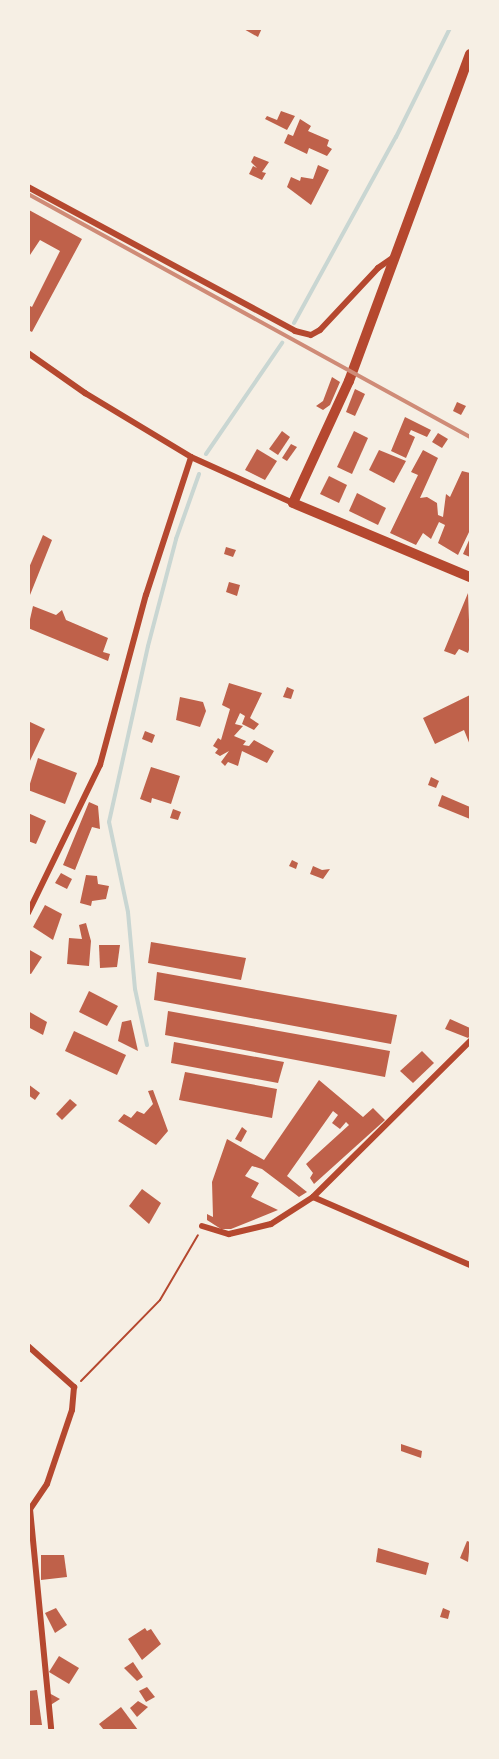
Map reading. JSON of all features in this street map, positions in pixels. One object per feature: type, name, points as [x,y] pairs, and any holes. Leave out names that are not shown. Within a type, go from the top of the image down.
[{"type":"main road","points":[[471,54],[349,381],[293,503],[471,577]]},
{"type":"street","points":[[28,187],[295,331],[310,335],[320,330],[378,268],[395,257]]},
{"type":"street","points":[[28,353],[85,393],[191,457],[293,503]]},
{"type":"street","points":[[28,913],[100,765],[146,595],[191,457]]},
{"type":"street","points":[[202,1227],[229,1234],[271,1224],[313,1197],[471,1041]]},
{"type":"street","points":[[313,1197],[471,1265]]},
{"type":"street","points":[[28,1346],[75,1387],[72,1410],[47,1484],[29,1510],[51,1728]]},
{"type":"path","points":[[75,1387],[160,1300],[202,1227]]},
{"type":"building","points":[[242,28],[262,28],[258,37]]},
{"type":"building","points":[[281,111],[295,116],[287,130],[265,119],[267,116],[277,120]]},
{"type":"building","points":[[300,119],[311,126],[308,131],[329,140],[327,146],[332,149],[327,156],[309,148],[307,154],[284,143],[288,134],[293,136]]},
{"type":"building","points":[[254,156],[269,162],[262,172],[266,173],[262,180],[249,174],[253,166],[257,168],[251,162]]},
{"type":"building","points":[[318,165],[329,170],[311,205],[287,187],[291,177],[300,181],[301,177],[313,179]]},
{"type":"building","points":[[29,210],[82,239],[32,332],[28,330],[28,305],[32,307],[60,251],[40,240],[28,258]]},
{"type":"building","points":[[332,377],[340,382],[330,405],[323,410],[316,406],[323,401]]},
{"type":"building","points":[[355,389],[365,394],[355,416],[346,412]]},
{"type":"building","points":[[457,402],[466,406],[461,415],[453,411]]},
{"type":"building","points":[[405,417],[431,430],[427,437],[411,430],[409,434],[415,437],[406,458],[391,451]]},
{"type":"building","points":[[282,431],[290,437],[278,455],[269,449]]},
{"type":"building","points":[[354,431],[368,438],[352,474],[337,467]]},
{"type":"building","points":[[438,433],[448,439],[442,448],[432,442]]},
{"type":"building","points":[[291,444],[297,447],[287,461],[282,458]]},
{"type":"building","points":[[257,449],[277,461],[265,480],[245,470]]},
{"type":"building","points":[[379,450],[406,461],[394,483],[369,470]]},
{"type":"building","points":[[423,450],[438,458],[420,498],[427,497],[437,503],[438,515],[443,517],[446,494],[450,497],[462,471],[470,473],[470,530],[458,555],[438,543],[445,525],[439,522],[431,539],[423,533],[416,545],[390,533],[418,475],[411,472]]},
{"type":"building","points":[[329,476],[347,485],[339,503],[320,494]]},
{"type":"building","points":[[357,493],[386,508],[378,525],[349,511]]},
{"type":"building","points":[[43,535],[52,540],[28,600],[28,570]]},
{"type":"building","points":[[470,538],[470,557],[463,554]]},
{"type":"building","points":[[226,547],[236,550],[233,557],[224,554]]},
{"type":"building","points":[[229,582],[240,585],[237,596],[226,592]]},
{"type":"building","points":[[468,593],[470,647],[468,653],[459,649],[455,655],[444,651]]},
{"type":"building","points":[[33,606],[56,615],[62,610],[66,620],[108,638],[103,652],[110,654],[108,661],[28,628]]},
{"type":"building","points":[[229,683],[262,693],[250,718],[259,724],[254,730],[242,724],[245,716],[240,713],[235,724],[243,726],[234,736],[246,741],[243,745],[249,746],[254,740],[274,751],[267,763],[242,751],[238,766],[228,762],[225,766],[221,762],[229,751],[220,756],[215,753],[218,749],[213,746],[218,738],[221,740],[230,709],[222,705]]},
{"type":"building","points":[[287,687],[294,690],[291,699],[283,697]]},
{"type":"building","points":[[470,695],[470,745],[464,730],[435,744],[423,718]]},
{"type":"building","points":[[180,697],[203,702],[206,711],[200,727],[176,720]]},
{"type":"building","points":[[28,721],[45,729],[28,765]]},
{"type":"building","points":[[145,731],[155,735],[152,743],[142,739]]},
{"type":"building","points":[[38,758],[77,773],[65,804],[28,790]]},
{"type":"building","points":[[151,767],[180,776],[171,804],[152,798],[151,803],[140,799]]},
{"type":"building","points":[[431,777],[439,781],[436,788],[428,785]]},
{"type":"building","points":[[442,795],[470,807],[470,819],[438,806]]},
{"type":"building","points":[[89,802],[98,806],[100,829],[92,827],[75,870],[63,865]]},
{"type":"building","points":[[173,809],[181,812],[178,820],[170,818]]},
{"type":"building","points":[[28,813],[46,821],[36,844],[28,841]]},
{"type":"building","points":[[292,860],[298,863],[296,869],[289,866]]},
{"type":"building","points":[[313,866],[322,870],[330,869],[323,879],[310,874]]},
{"type":"building","points":[[61,873],[72,879],[67,889],[55,883]]},
{"type":"building","points":[[86,875],[97,876],[98,884],[109,886],[106,899],[92,901],[91,906],[80,903]]},
{"type":"building","points":[[45,905],[62,914],[53,940],[33,927]]},
{"type":"building","points":[[86,923],[91,941],[89,966],[67,964],[69,938],[82,939],[79,925]]},
{"type":"building","points":[[151,942],[246,958],[241,980],[148,963]]},
{"type":"building","points":[[99,945],[120,945],[117,967],[100,968]]},
{"type":"building","points":[[28,949],[42,957],[31,974],[28,973]]},
{"type":"building","points":[[157,972],[397,1015],[391,1044],[154,1000]]},
{"type":"building","points":[[89,991],[118,1006],[107,1026],[79,1012]]},
{"type":"building","points":[[28,1011],[47,1022],[43,1035],[28,1027]]},
{"type":"building","points":[[168,1011],[390,1051],[385,1077],[165,1035]]},
{"type":"building","points":[[450,1019],[470,1028],[470,1036],[468,1038],[445,1029]]},
{"type":"building","points":[[131,1020],[138,1051],[118,1041],[122,1022]]},
{"type":"building","points":[[74,1031],[126,1055],[117,1075],[65,1051]]},
{"type":"building","points":[[174,1042],[284,1062],[278,1083],[171,1063]]},
{"type":"building","points":[[422,1051],[434,1063],[413,1083],[400,1071]]},
{"type":"building","points":[[185,1072],[277,1089],[272,1118],[179,1100]]},
{"type":"building","points":[[319,1080],[363,1117],[373,1108],[385,1120],[314,1184],[310,1178],[313,1173],[306,1164],[349,1125],[346,1122],[340,1129],[332,1123],[338,1115],[333,1111],[287,1176],[307,1192],[299,1197],[262,1169],[252,1166],[245,1176],[259,1183],[251,1197],[278,1210],[231,1229],[221,1229],[207,1220],[207,1214],[213,1217],[212,1182],[227,1139],[264,1160]]},
{"type":"building","points":[[28,1084],[40,1093],[35,1100],[28,1095]]},
{"type":"building","points":[[153,1090],[168,1131],[156,1145],[118,1121],[124,1114],[131,1118],[137,1111],[144,1114],[153,1104],[148,1091]]},
{"type":"building","points":[[70,1099],[77,1105],[62,1120],[56,1114]]},
{"type":"building","points":[[242,1127],[247,1131],[241,1142],[235,1139]]},
{"type":"building","points":[[142,1189],[161,1203],[149,1224],[129,1206]]},
{"type":"building","points":[[401,1444],[422,1451],[421,1458],[401,1451]]},
{"type":"building","points":[[467,1541],[470,1542],[468,1562],[460,1558]]},
{"type":"building","points":[[378,1548],[429,1563],[426,1575],[376,1562]]},
{"type":"building","points":[[41,1555],[64,1555],[67,1577],[41,1580]]},
{"type":"building","points":[[56,1608],[67,1625],[55,1633],[45,1613]]},
{"type":"building","points":[[443,1608],[450,1611],[448,1619],[440,1617]]},
{"type":"building","points":[[145,1628],[147,1631],[151,1629],[161,1644],[142,1660],[128,1639]]},
{"type":"building","points":[[59,1656],[79,1668],[69,1684],[49,1672]]},
{"type":"building","points":[[133,1662],[143,1677],[137,1681],[124,1668]]},
{"type":"building","points":[[147,1687],[155,1697],[146,1702],[139,1691]]},
{"type":"building","points":[[37,1690],[42,1725],[28,1725],[28,1691]]},
{"type":"building","points":[[49,1693],[60,1699],[49,1706]]},
{"type":"building","points":[[138,1701],[148,1707],[137,1717],[130,1708]]},
{"type":"building","points":[[121,1707],[138,1730],[104,1730],[99,1724]]},
{"type":"waterway","points":[[294,323],[396,137],[450,28]]},
{"type":"waterway","points":[[206,454],[282,343]]},
{"type":"waterway","points":[[147,1045],[135,989],[128,912],[109,822],[148,646],[176,539],[199,474]]},
{"type":"railway","points":[[28,194],[470,437]]}]
